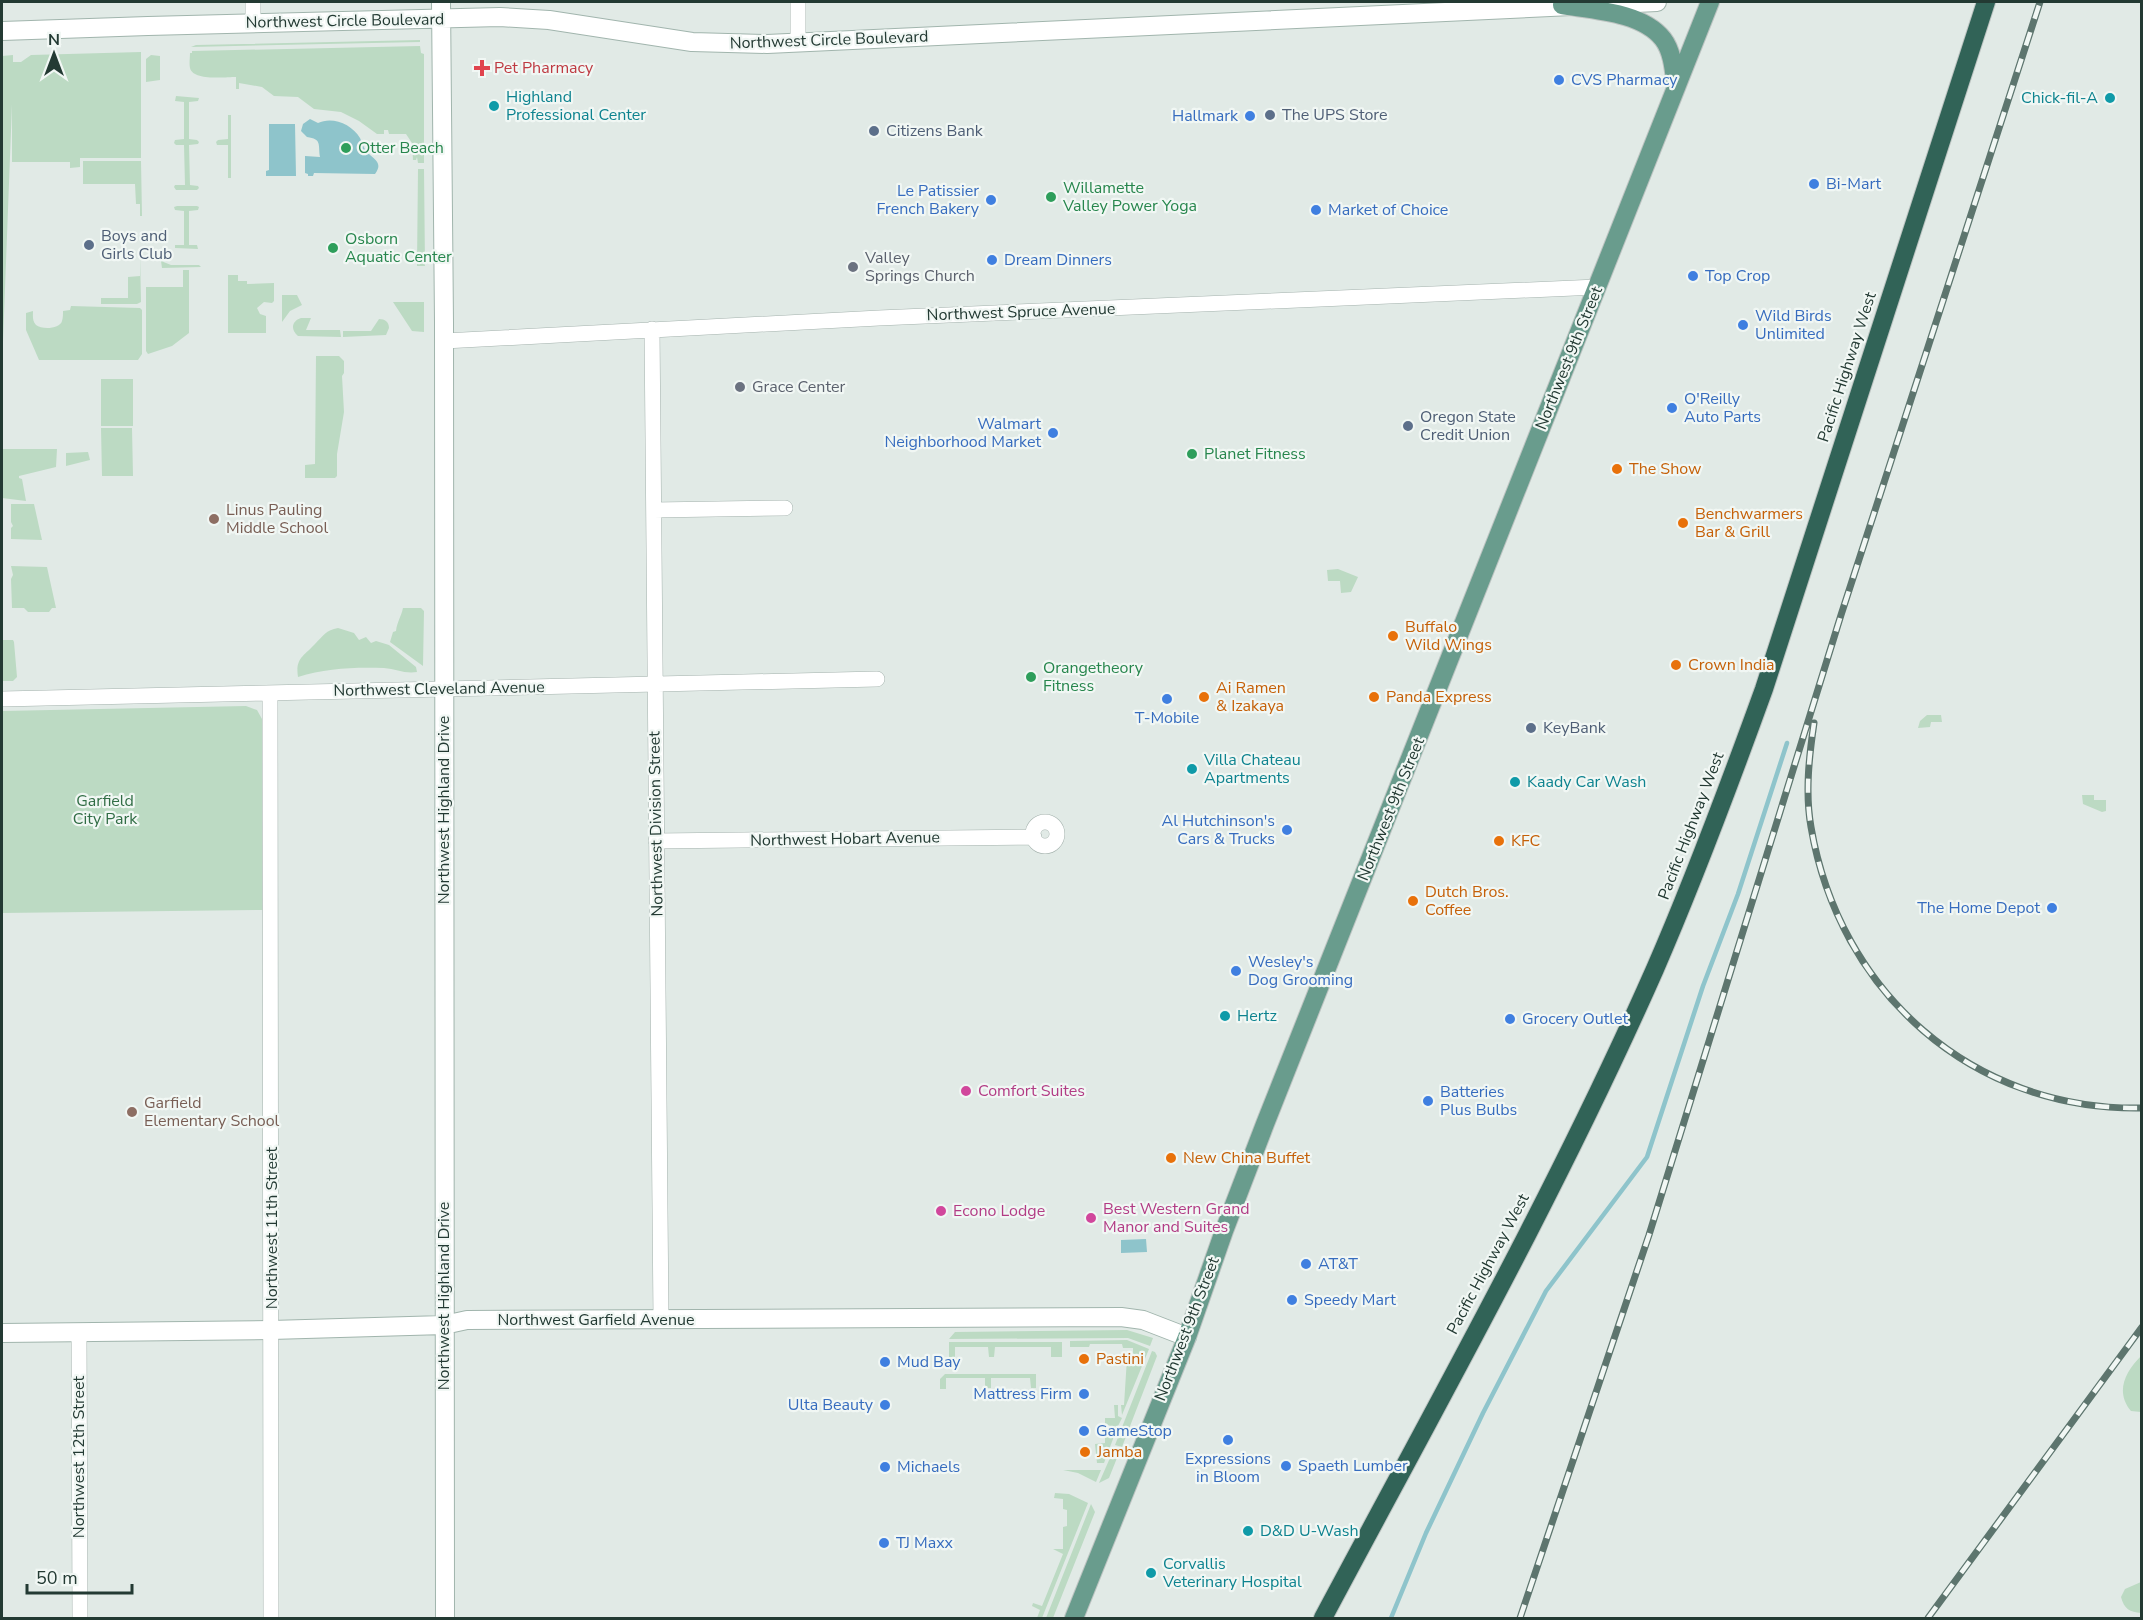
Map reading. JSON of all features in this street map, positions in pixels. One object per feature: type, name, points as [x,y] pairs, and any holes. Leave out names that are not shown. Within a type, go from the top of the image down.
[{"type":"highway","name":"Pacific Highway West","points":[[1323,1618],[1564,1160],[1656,968],[1729,786],[1764,689],[1986,2]]},
{"type":"main road","name":"Northwest 9th Street","points":[[1074,1618],[1187,1338],[1224,1231],[1269,1114],[1710,2]]},
{"type":"main road","points":[[1562,5],[1624,15],[1658,34],[1664,41],[1672,60],[1676,90]]},
{"type":"street","points":[[253,2],[253,23]]},
{"type":"street","points":[[798,2],[798,42]]},
{"type":"street","name":"Northwest Circle Boulevard","points":[[2,31],[253,23],[441,10],[549,20],[692,42],[798,42],[1658,2]]},
{"type":"street","name":"Northwest Highland Drive","points":[[441,10],[444,341],[444,1618]]},
{"type":"street","name":"Northwest Spruce Avenue","points":[[444,341],[652,329],[1597,287]]},
{"type":"street","name":"Northwest Division Street","points":[[652,329],[661,1319]]},
{"type":"street","points":[[654,510],[785,508]]},
{"type":"street","name":"Northwest Cleveland Avenue","points":[[2,699],[877,679]]},
{"type":"street","name":"Northwest 11th Street","points":[[270,693],[271,1618]]},
{"type":"street","name":"Northwest Hobart Avenue","points":[[657,841],[1034,837]]},
{"type":"street","name":"Northwest Garfield Avenue","points":[[2,1333],[270,1330],[444,1325],[467,1320],[1121,1317],[1143,1320],[1187,1338]]},
{"type":"street","name":"Northwest 12th Street","points":[[79,1332],[80,1618]]},
{"type":"green space","points":[[420,40],[420,42],[191,47],[196,45]]},
{"type":"green space","points":[[420,46],[421,53],[424,54],[424,163],[418,163],[417,157],[413,160],[412,143],[406,134],[389,134],[388,130],[384,130],[384,134],[377,134],[341,112],[314,109],[298,97],[274,96],[262,87],[239,83],[239,89],[236,89],[236,77],[203,77],[192,72],[190,66],[192,51]]},
{"type":"green space","points":[[141,52],[141,158],[80,158],[80,167],[70,168],[70,162],[12,162],[12,104],[2,368],[2,56],[13,55],[13,62],[21,62],[31,55]]},
{"type":"green space","points":[[151,55],[160,56],[160,80],[146,82],[146,59]]},
{"type":"green space","points":[[176,96],[199,98],[198,101],[189,102],[189,139],[199,142],[189,145],[190,185],[198,186],[197,190],[176,190],[174,187],[185,185],[184,145],[174,143],[175,140],[184,139],[184,102],[175,101]]},
{"type":"green space","points":[[228,115],[231,115],[231,178],[228,178],[228,145],[217,145],[216,142],[228,139]]},
{"type":"green space","points":[[83,161],[141,161],[142,216],[140,216],[140,204],[136,204],[135,184],[83,184]]},
{"type":"green space","points":[[418,169],[424,169],[425,266],[417,266]]},
{"type":"green space","points":[[174,207],[199,207],[198,210],[189,211],[189,245],[197,245],[198,249],[175,248],[175,245],[184,245],[184,211],[175,210]]},
{"type":"green space","points":[[140,254],[141,302],[101,304],[101,298],[128,298],[128,277],[140,276]]},
{"type":"green space","points":[[161,261],[171,265],[199,265],[201,267],[162,268]]},
{"type":"green space","points":[[183,270],[189,270],[189,333],[172,346],[148,354],[146,351],[146,287],[183,287]]},
{"type":"green space","points":[[228,275],[238,275],[238,281],[247,281],[247,284],[274,283],[274,301],[264,302],[257,308],[260,314],[266,316],[266,333],[228,333]]},
{"type":"green space","points":[[282,295],[297,295],[302,305],[290,311],[282,322]]},
{"type":"green space","points":[[393,302],[424,302],[424,332],[412,331]]},
{"type":"green space","points":[[71,306],[140,308],[142,310],[142,354],[138,360],[39,360],[26,330],[26,313],[33,311],[33,320],[36,325],[50,328],[61,324],[63,311],[70,310]]},
{"type":"green space","points":[[301,318],[311,318],[306,330],[340,330],[341,337],[298,336],[293,326]]},
{"type":"green space","points":[[379,319],[385,320],[388,324],[386,335],[343,337],[343,331],[371,331]]},
{"type":"green space","points":[[316,356],[339,356],[344,361],[342,376],[344,412],[335,478],[305,478],[305,465],[315,464]]},
{"type":"green space","points":[[101,379],[133,379],[133,426],[101,426]]},
{"type":"green space","points":[[101,428],[132,428],[133,476],[102,476]]},
{"type":"green space","points":[[2,449],[57,449],[56,467],[19,476],[22,479],[26,501],[2,498]]},
{"type":"green space","points":[[88,452],[90,460],[66,466],[66,453]]},
{"type":"green space","points":[[11,504],[34,504],[42,540],[11,539],[13,526]]},
{"type":"green space","points":[[11,566],[47,567],[56,608],[52,608],[49,612],[28,612],[24,608],[12,608]]},
{"type":"green space","points":[[1338,569],[1358,577],[1351,592],[1341,593],[1340,581],[1328,581],[1327,570]]},
{"type":"green space","points":[[403,608],[421,608],[424,611],[423,666],[390,642]]},
{"type":"green space","points":[[338,628],[354,633],[359,640],[366,637],[371,643],[376,641],[389,645],[416,667],[417,672],[384,668],[351,668],[298,677],[297,671],[301,658],[325,634]]},
{"type":"green space","points":[[2,640],[13,640],[14,642],[17,677],[13,681],[2,681]]},
{"type":"green space","name":"Garfield City Park","points":[[246,706],[257,710],[262,719],[263,910],[2,913],[2,711]]},
{"type":"green space","points":[[1927,715],[1941,715],[1942,722],[1931,722],[1930,727],[1918,728],[1920,721]]},
{"type":"green space","points":[[2082,795],[2094,795],[2094,800],[2106,800],[2106,811],[2102,812],[2083,804]]},
{"type":"green space","points":[[1127,1330],[1153,1338],[1150,1346],[1128,1338],[949,1339],[955,1332]]},
{"type":"green space","points":[[1127,1340],[1149,1349],[1122,1415],[1121,1405],[1124,1405],[1127,1358],[1133,1357],[1133,1348],[1123,1348],[1122,1344],[1090,1344],[1089,1347],[1070,1347],[1070,1341]]},
{"type":"green space","points":[[949,1342],[1062,1342],[1062,1357],[1051,1357],[1051,1347],[995,1347],[994,1357],[989,1357],[988,1347],[955,1347],[955,1357],[949,1357]]},
{"type":"green space","points":[[1152,1351],[1157,1356],[1122,1447],[1115,1445]]},
{"type":"green space","points":[[2141,1356],[2141,1412],[2131,1411],[2126,1404],[2123,1389],[2130,1369]]},
{"type":"green space","points":[[945,1374],[1036,1374],[1036,1388],[1031,1388],[1030,1378],[991,1378],[991,1388],[985,1388],[985,1378],[946,1378],[946,1389],[940,1389],[940,1379]]},
{"type":"green space","points":[[1114,1405],[1118,1405],[1118,1416],[1122,1418],[1117,1428],[1105,1424],[1105,1418],[1115,1418]]},
{"type":"green space","points":[[1105,1428],[1116,1431],[1104,1463],[1097,1463],[1095,1444],[1105,1443]]},
{"type":"green space","points":[[1113,1451],[1119,1453],[1109,1478],[1099,1483]]},
{"type":"green space","points":[[1063,1470],[1101,1470],[1096,1482],[1078,1473]]},
{"type":"green space","points":[[1055,1493],[1069,1494],[1088,1503],[1042,1618],[1037,1618],[1040,1610],[1032,1606],[1033,1603],[1042,1606],[1063,1554],[1053,1549],[1063,1549],[1063,1527],[1067,1526],[1067,1510],[1063,1509],[1063,1499],[1054,1498]]},
{"type":"green space","points":[[1091,1504],[1095,1512],[1053,1618],[1046,1618]]},
{"type":"green space","points":[[2141,1582],[2141,1613],[2128,1609],[2121,1597],[2125,1589]]},
{"type":"water","name":"Otter Beach","points":[[310,119],[318,123],[335,121],[352,129],[360,138],[366,151],[378,164],[375,174],[314,173],[313,176],[308,176],[305,173],[305,156],[320,157],[317,141],[307,137],[301,131],[303,124]]},
{"type":"water","points":[[269,124],[295,124],[296,176],[266,176],[266,171],[269,170]]},
{"type":"water","points":[[1146,1239],[1147,1252],[1121,1253],[1121,1240]]},
{"type":"waterway","points":[[1391,1618],[1426,1533],[1483,1413],[1546,1291],[1647,1157],[1703,986],[1738,894],[1787,743]]},
{"type":"railway","points":[[1520,1618],[1649,1235],[1841,615],[2040,2]]},
{"type":"railway","points":[[1814,723],[1808,775],[1808,801],[1811,827],[1826,887],[1851,941],[1883,989],[1923,1031],[1970,1064],[2023,1089],[2080,1104],[2142,1108]]},
{"type":"railway","points":[[1928,1618],[2142,1327]]},
{"type":"place","name":"Pet Pharmacy","points":[[482,68]]},
{"type":"place","name":"CVS Pharmacy","points":[[1559,80]]},
{"type":"place","name":"Chick-fil-A","points":[[2110,98]]},
{"type":"place","name":"Highland Professional Center","points":[[494,106]]},
{"type":"place","name":"The UPS Store","points":[[1270,115]]},
{"type":"place","name":"Hallmark","points":[[1250,116]]},
{"type":"place","name":"Citizens Bank","points":[[874,131]]},
{"type":"place","name":"Otter Beach","points":[[346,148]]},
{"type":"place","name":"Bi-Mart","points":[[1814,184]]},
{"type":"place","name":"Willamette Valley Power Yoga","points":[[1051,197]]},
{"type":"place","name":"Le Patissier French Bakery","points":[[991,200]]},
{"type":"place","name":"Market of Choice","points":[[1316,210]]},
{"type":"place","name":"Boys and Girls Club","points":[[89,245]]},
{"type":"place","name":"Osborn Aquatic Center","points":[[333,248]]},
{"type":"place","name":"Dream Dinners","points":[[992,260]]},
{"type":"place","name":"Valley Springs Church","points":[[853,267]]},
{"type":"place","name":"Top Crop","points":[[1693,276]]},
{"type":"place","name":"Wild Birds Unlimited","points":[[1743,325]]},
{"type":"place","name":"Grace Center","points":[[740,387]]},
{"type":"place","name":"O'Reilly Auto Parts","points":[[1672,408]]},
{"type":"place","name":"Oregon State Credit Union","points":[[1408,426]]},
{"type":"place","name":"Walmart Neighborhood Market","points":[[1053,433]]},
{"type":"place","name":"Planet Fitness","points":[[1192,454]]},
{"type":"place","name":"The Show","points":[[1617,469]]},
{"type":"place","name":"Linus Pauling Middle School","points":[[214,519]]},
{"type":"place","name":"Benchwarmers Bar & Grill","points":[[1683,523]]},
{"type":"place","name":"Buffalo Wild Wings","points":[[1393,636]]},
{"type":"place","name":"Crown India","points":[[1676,665]]},
{"type":"place","name":"Orangetheory Fitness","points":[[1031,677]]},
{"type":"place","name":"Ai Ramen & Izakaya","points":[[1204,697]]},
{"type":"place","name":"Panda Express","points":[[1374,697]]},
{"type":"place","name":"T-Mobile","points":[[1167,699]]},
{"type":"place","name":"KeyBank","points":[[1531,728]]},
{"type":"place","name":"Villa Chateau Apartments","points":[[1192,769]]},
{"type":"place","name":"Kaady Car Wash","points":[[1515,782]]},
{"type":"place","name":"Al Hutchinson's Cars & Trucks","points":[[1287,830]]},
{"type":"place","name":"KFC","points":[[1499,841]]},
{"type":"place","name":"Dutch Bros. Coffee","points":[[1413,901]]},
{"type":"place","name":"The Home Depot","points":[[2052,908]]},
{"type":"place","name":"Wesley's Dog Grooming","points":[[1236,971]]},
{"type":"place","name":"Hertz","points":[[1225,1016]]},
{"type":"place","name":"Grocery Outlet","points":[[1510,1019]]},
{"type":"place","name":"Comfort Suites","points":[[966,1091]]},
{"type":"place","name":"Batteries Plus Bulbs","points":[[1428,1101]]},
{"type":"place","name":"Garfield Elementary School","points":[[132,1112]]},
{"type":"place","name":"New China Buffet","points":[[1171,1158]]},
{"type":"place","name":"Econo Lodge","points":[[941,1211]]},
{"type":"place","name":"Best Western Grand Manor and Suites","points":[[1091,1218]]},
{"type":"place","name":"AT&T","points":[[1306,1264]]},
{"type":"place","name":"Speedy Mart","points":[[1292,1300]]},
{"type":"place","name":"Pastini","points":[[1084,1359]]},
{"type":"place","name":"Mud Bay","points":[[885,1362]]},
{"type":"place","name":"Mattress Firm","points":[[1084,1394]]},
{"type":"place","name":"Ulta Beauty","points":[[885,1405]]},
{"type":"place","name":"GameStop","points":[[1084,1431]]},
{"type":"place","name":"Expressions in Bloom","points":[[1228,1440]]},
{"type":"place","name":"Jamba","points":[[1085,1452]]},
{"type":"place","name":"Spaeth Lumber","points":[[1286,1466]]},
{"type":"place","name":"Michaels","points":[[885,1467]]},
{"type":"place","name":"D&D U-Wash","points":[[1248,1531]]},
{"type":"place","name":"TJ Maxx","points":[[884,1543]]},
{"type":"place","name":"Corvallis Veterinary Hospital","points":[[1151,1573]]}]
